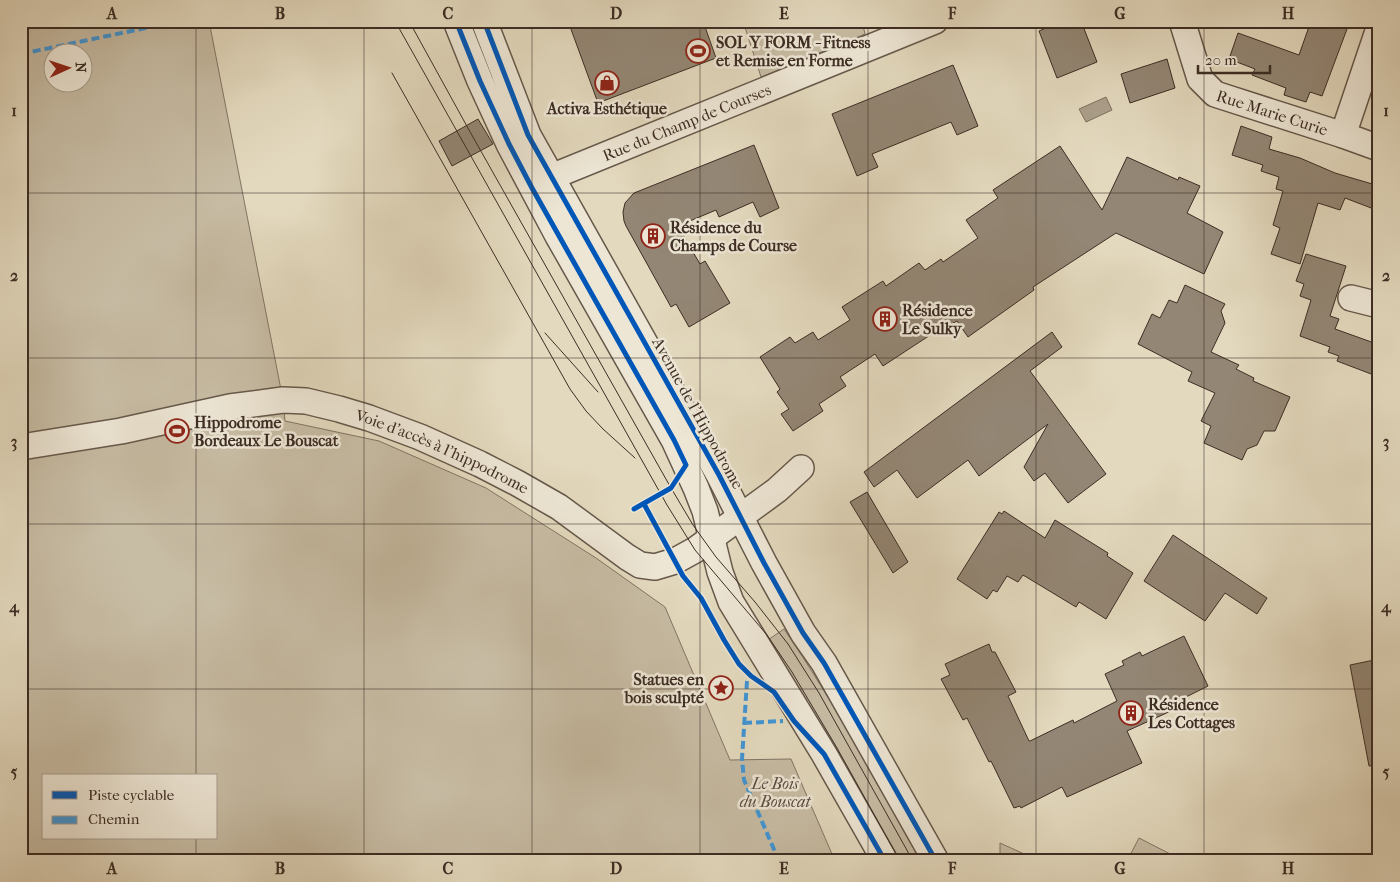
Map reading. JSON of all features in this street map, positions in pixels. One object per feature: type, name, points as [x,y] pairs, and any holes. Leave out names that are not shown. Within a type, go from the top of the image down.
[{"type":"street","points":[[456,21],[480,81],[509,144],[545,212],[674,440],[705,511],[720,572],[731,602],[824,754],[885,861]]},
{"type":"street","name":"Avenue de l'Hippodrome","points":[[484,21],[528,135],[698,437],[803,633],[824,663],[936,861]]},
{"type":"street","name":"Rue du Champ de Courses","points":[[552,178],[935,21]]},
{"type":"street","name":"Rue Marie Curie","points":[[1182,21],[1200,80],[1215,94],[1379,148]]},
{"type":"street","points":[[1343,135],[1379,28]]},
{"type":"street","points":[[494,111],[538,175],[543,178],[552,178],[547,188],[545,212]]},
{"type":"street","points":[[1351,298],[1379,305]]},
{"type":"street","name":"Voie d'accès à l'hippodrome","points":[[21,447],[121,431],[230,407],[283,400],[306,401],[369,418],[420,437],[480,464],[559,507],[627,557],[647,567],[655,567],[676,561],[695,550],[777,490],[801,468]]},
{"type":"green space","name":"Hippodrome Bordeaux Le Bouscat","points":[[21,21],[209,21],[283,400],[285,421],[379,441],[486,488],[596,558],[665,607],[730,760],[791,759],[835,861],[21,861]]},
{"type":"green space","points":[[743,21],[862,21],[865,34],[761,77]]},
{"type":"green space","points":[[784,629],[838,714],[921,861],[894,861],[765,642]]},
{"type":"green space","points":[[1139,838],[1178,858],[1176,861],[1127,861]]},
{"type":"green space","points":[[1000,843],[1035,859],[1035,861],[1000,861]]},
{"type":"shaded area","points":[[1106,97],[1112,110],[1086,122],[1079,109]]},
{"type":"building","points":[[568,21],[703,21],[716,58],[598,103]]},
{"type":"building","points":[[1062,21],[1081,21],[1097,62],[1057,78],[1039,31]]},
{"type":"building","points":[[1311,21],[1350,21],[1322,96],[1310,92],[1306,102],[1284,95],[1286,88],[1252,75],[1255,69],[1229,59],[1238,33],[1299,55]]},
{"type":"building","points":[[1167,59],[1175,88],[1130,103],[1121,74]]},
{"type":"building","points":[[953,65],[978,126],[957,135],[951,122],[872,154],[878,167],[857,176],[832,114]]},
{"type":"building","points":[[478,119],[493,144],[452,166],[439,141]]},
{"type":"building","points":[[1241,126],[1272,137],[1269,149],[1300,158],[1335,173],[1379,186],[1379,211],[1345,198],[1340,210],[1318,203],[1300,264],[1271,254],[1280,228],[1273,225],[1283,191],[1276,189],[1279,177],[1261,171],[1263,165],[1232,155]]},
{"type":"building","name":"Résidence du Champs de Course","points":[[754,145],[779,208],[760,217],[753,202],[719,217],[716,210],[678,226],[700,264],[705,261],[730,303],[689,327],[676,304],[671,307],[626,226],[623,212],[625,203],[634,193]]},
{"type":"building","points":[[1060,146],[1102,210],[1127,157],[1178,180],[1179,177],[1200,186],[1187,213],[1223,232],[1204,274],[1116,233],[1033,287],[1034,290],[968,337],[957,321],[948,326],[947,324],[883,366],[875,354],[840,377],[846,386],[819,404],[823,411],[793,431],[781,414],[789,409],[777,392],[780,389],[760,357],[790,337],[795,343],[813,332],[818,340],[850,320],[842,307],[883,281],[886,286],[919,263],[925,270],[941,259],[943,262],[978,238],[966,220],[998,198],[993,190]]},
{"type":"building","points":[[1306,254],[1346,266],[1330,316],[1339,319],[1335,329],[1377,344],[1373,355],[1379,357],[1379,377],[1337,361],[1339,356],[1328,352],[1330,347],[1300,336],[1311,300],[1300,296],[1304,284],[1296,281]]},
{"type":"building","points":[[1185,285],[1225,304],[1221,311],[1225,323],[1211,352],[1239,365],[1236,369],[1254,378],[1253,381],[1290,397],[1275,431],[1264,431],[1257,445],[1247,449],[1242,460],[1204,443],[1211,426],[1201,421],[1215,393],[1188,381],[1192,372],[1138,344],[1152,314],[1160,318],[1169,300],[1177,303]]},
{"type":"building","points":[[1052,332],[1062,347],[1030,371],[1106,474],[1068,503],[1045,473],[1034,481],[1024,467],[1048,424],[979,476],[968,460],[917,498],[897,470],[874,487],[864,472]]},
{"type":"building","points":[[867,492],[908,562],[893,573],[850,502]]},
{"type":"building","points":[[1004,511],[1045,538],[1055,520],[1108,553],[1107,556],[1133,573],[1106,619],[1079,602],[1076,607],[1023,575],[1018,582],[1007,576],[997,592],[993,590],[987,599],[957,579],[999,512],[1002,514]]},
{"type":"building","points":[[1173,535],[1267,598],[1257,614],[1225,593],[1205,621],[1144,581]]},
{"type":"building","points":[[1184,636],[1208,686],[1182,699],[1184,705],[1127,731],[1142,763],[1067,797],[1062,787],[1021,808],[1020,806],[1014,808],[967,718],[963,720],[941,679],[950,675],[945,664],[989,644],[1016,692],[1008,696],[1030,741],[1073,720],[1074,723],[1117,701],[1105,674],[1124,665],[1122,661],[1140,652],[1142,656]]},
{"type":"building","points":[[1379,659],[1379,765],[1369,766],[1350,665]]},
{"type":"tram line","points":[[395,21],[667,505],[695,550],[767,635],[792,672],[900,861]]},
{"type":"tram line","points":[[409,21],[693,525],[716,557],[788,644],[819,693],[913,861]]},
{"type":"tram line","points":[[392,73],[570,389],[586,411],[635,458]]},
{"type":"tram line","points":[[545,333],[598,392]]},
{"type":"marked path","points":[[21,29],[62,21]]},
{"type":"marked path","points":[[21,54],[179,21]]},
{"type":"marked path","points":[[21,34],[26,53]]},
{"type":"marked path","points":[[747,681],[742,759],[744,780],[779,861]]},
{"type":"marked path","points":[[744,723],[783,721]]},
{"type":"cycle path","points":[[456,21],[480,81],[509,144],[674,440],[686,465],[671,488],[634,509]]},
{"type":"cycle path","points":[[484,21],[528,135],[719,475],[764,563],[803,633],[824,663],[936,861]]},
{"type":"cycle path","points":[[644,504],[683,576],[701,598],[739,664],[751,676],[774,692],[794,721],[824,754],[885,861]]},
{"type":"place","name":"SOL Y FORM - Fitness et Remise en Forme","points":[[698,51]]},
{"type":"place","name":"Activa Esthétique","points":[[607,83]]},
{"type":"place","name":"Résidence du Champs de Course","points":[[653,236]]},
{"type":"place","name":"Résidence Le Sulky","points":[[885,319]]},
{"type":"place","name":"Hippodrome Bordeaux Le Bouscat","points":[[177,431]]},
{"type":"place","name":"Statues en bois sculpté","points":[[721,688]]},
{"type":"place","name":"Résidence Les Cottages","points":[[1131,713]]},
{"type":"park label","name":"Le Bois du Bouscat","points":[[775,792]]}]
